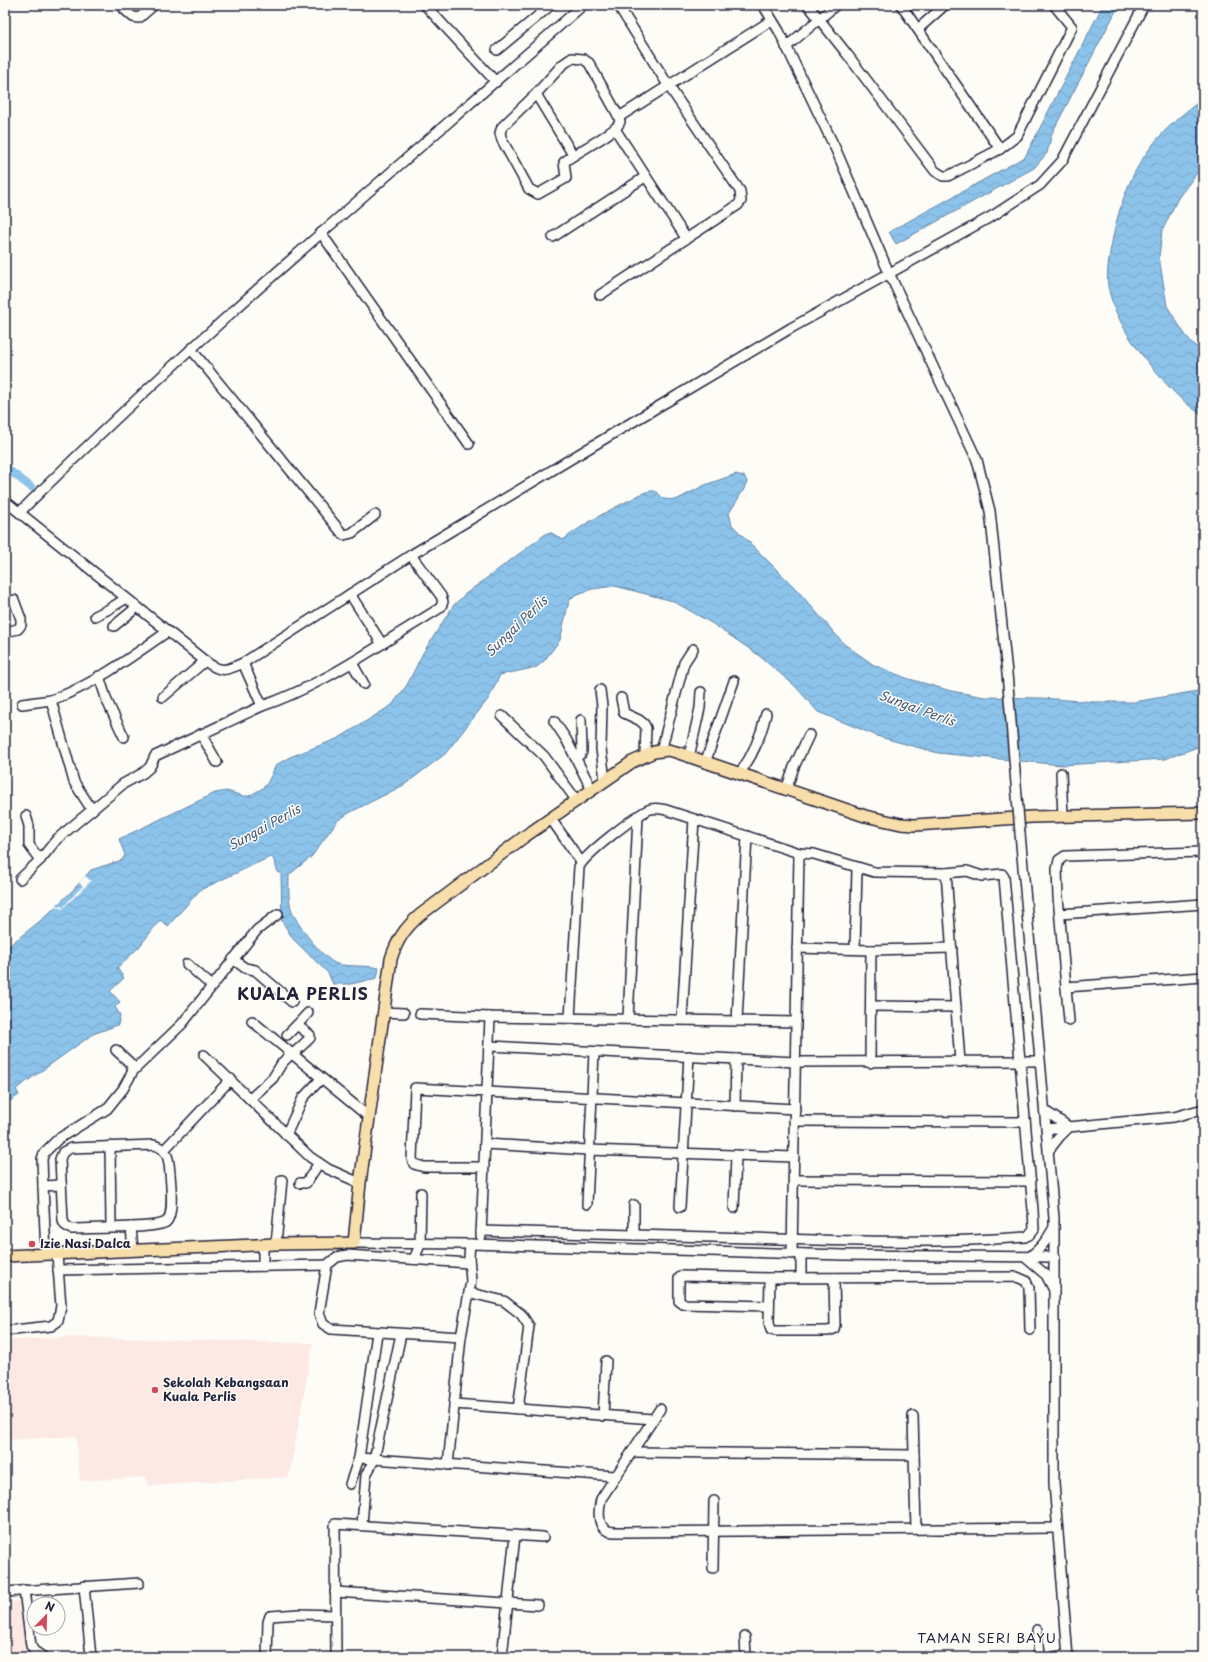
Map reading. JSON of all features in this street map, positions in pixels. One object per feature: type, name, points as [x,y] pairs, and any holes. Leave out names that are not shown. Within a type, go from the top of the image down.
[{"type":"main road","points":[[5,1256],[263,1244],[354,1243],[360,1183],[378,1059],[383,1012],[391,959],[397,942],[407,926],[605,780],[632,762],[646,755],[668,750],[859,814],[901,824],[915,825],[1003,818],[1203,813]]},
{"type":"street","points":[[124,9],[132,17],[139,18],[154,5]]},
{"type":"street","points":[[425,5],[496,82]]},
{"type":"street","points":[[497,50],[551,5]]},
{"type":"street","points":[[20,512],[191,348],[583,5]]},
{"type":"street","points":[[600,295],[738,205],[741,196],[740,191],[668,85],[618,5]]},
{"type":"street","points":[[763,5],[786,47],[836,150],[889,273],[977,460],[990,511],[1007,673],[1039,1061],[1049,1150],[1054,1226],[1052,1373],[1056,1528],[1068,1656],[1053,1657]]},
{"type":"street","points":[[808,5],[938,174],[948,176],[1000,149],[1018,136],[1072,27],[1054,5]]},
{"type":"street","points":[[786,47],[836,5]]},
{"type":"street","points":[[901,5],[1000,149]]},
{"type":"street","points":[[918,29],[945,5]]},
{"type":"street","points":[[5,501],[136,608],[205,661],[222,670],[226,670],[243,663],[411,555],[784,332],[994,215],[1040,186],[1062,161],[1144,5]]},
{"type":"street","points":[[619,116],[772,20]]},
{"type":"street","points":[[577,58],[583,59],[589,63],[619,116],[620,122],[615,129],[573,154],[564,162],[566,176],[564,180],[541,193],[535,193],[529,189],[502,140],[500,133],[502,127],[536,94],[566,60],[577,58]]},
{"type":"street","points":[[536,94],[573,154]]},
{"type":"street","points":[[615,129],[686,238]]},
{"type":"street","points":[[553,237],[645,177]]},
{"type":"street","points":[[321,233],[469,444]]},
{"type":"street","points":[[191,348],[344,535],[352,533],[376,515]]},
{"type":"street","points":[[20,879],[40,860],[57,839],[125,782],[143,773],[150,767],[155,756],[318,681],[352,663],[440,608],[443,602],[441,596],[411,555]]},
{"type":"street","points":[[350,594],[382,644]]},
{"type":"street","points":[[95,616],[125,599]]},
{"type":"street","points":[[5,632],[18,629],[21,625],[21,619],[14,600]]},
{"type":"street","points":[[114,626],[136,608]]},
{"type":"street","points":[[22,704],[51,700],[72,691],[99,676],[167,632]]},
{"type":"street","points":[[661,751],[684,663],[693,649]]},
{"type":"street","points":[[163,697],[205,661]]},
{"type":"street","points":[[243,663],[262,706]]},
{"type":"street","points":[[352,663],[364,684]]},
{"type":"street","points":[[99,676],[107,701],[124,737]]},
{"type":"street","points":[[705,762],[734,681]]},
{"type":"street","points":[[600,690],[602,706],[601,749],[605,780]]},
{"type":"street","points":[[689,757],[700,708],[701,692]]},
{"type":"street","points":[[621,698],[624,713],[642,722],[646,728],[646,755]]},
{"type":"street","points":[[51,700],[74,782],[92,810]]},
{"type":"street","points":[[739,774],[748,762],[760,736],[766,714]]},
{"type":"street","points":[[502,716],[544,756],[577,801]]},
{"type":"street","points":[[575,757],[582,751],[581,720]]},
{"type":"street","points":[[554,721],[592,790]]},
{"type":"street","points":[[202,734],[216,762]]},
{"type":"street","points":[[786,790],[808,734]]},
{"type":"street","points":[[1061,773],[1063,816]]},
{"type":"street","points":[[481,1231],[792,1240],[980,1240],[1025,1237],[1032,1233],[1034,1224],[1031,1181],[1019,1062],[1004,877],[1000,874],[982,876],[967,871],[946,873],[882,872],[857,868],[824,856],[799,853],[659,808],[647,810],[581,862],[578,872],[570,1018]]},
{"type":"street","points":[[26,816],[29,826],[29,845],[40,860]]},
{"type":"street","points":[[628,1019],[638,817]]},
{"type":"street","points":[[551,819],[581,862]]},
{"type":"street","points":[[682,1019],[694,819]]},
{"type":"street","points":[[737,1020],[746,836]]},
{"type":"street","points":[[1069,1020],[1057,868],[1057,862],[1060,858],[1065,856],[1203,852]]},
{"type":"street","points":[[799,853],[792,1240],[797,1254],[801,1277]]},
{"type":"street","points":[[855,949],[857,868]]},
{"type":"street","points":[[946,873],[960,1062]]},
{"type":"street","points":[[1060,914],[1203,904]]},
{"type":"street","points":[[5,1331],[51,1326],[58,1321],[61,1306],[58,1270],[52,1254],[43,1186],[42,1159],[48,1149],[58,1139],[107,1109],[123,1089],[133,1071],[182,1024],[257,930],[278,914]]},
{"type":"street","points":[[797,948],[872,950],[952,948]]},
{"type":"street","points":[[870,1063],[872,950]]},
{"type":"street","points":[[233,960],[245,968],[255,970],[292,1002]]},
{"type":"street","points":[[187,964],[212,986]]},
{"type":"street","points":[[1066,987],[1203,977]]},
{"type":"street","points":[[871,1006],[956,1007]]},
{"type":"street","points":[[383,1012],[404,1013]]},
{"type":"street","points":[[287,1035],[308,1013]]},
{"type":"street","points":[[420,1014],[490,1017],[796,1022]]},
{"type":"street","points":[[480,1245],[488,1091],[490,1017]]},
{"type":"street","points":[[252,1021],[291,1055],[369,1117]]},
{"type":"street","points":[[250,1099],[273,1078],[284,1060],[310,1036],[297,1025]]},
{"type":"street","points":[[489,1046],[795,1062],[870,1063],[1039,1061]]},
{"type":"street","points":[[116,1050],[131,1064],[133,1071]]},
{"type":"street","points":[[587,1204],[588,1150],[594,1052]]},
{"type":"street","points":[[204,1055],[286,1135],[319,1163],[340,1175],[360,1183]]},
{"type":"street","points":[[680,1207],[689,1056]]},
{"type":"street","points":[[735,1106],[736,1059]]},
{"type":"street","points":[[164,1150],[230,1079]]},
{"type":"street","points":[[286,1135],[304,1098],[321,1079]]},
{"type":"street","points":[[484,1167],[424,1167],[414,1164],[412,1159],[415,1088],[795,1109]]},
{"type":"street","points":[[1047,1129],[1174,1117],[1203,1109]]},
{"type":"street","points":[[1045,1111],[1069,1127]]},
{"type":"street","points":[[794,1121],[1025,1122]]},
{"type":"street","points":[[1049,1150],[1069,1127]]},
{"type":"street","points":[[485,1144],[588,1150],[794,1157]]},
{"type":"street","points":[[154,1145],[164,1150],[168,1155],[171,1176],[171,1212],[169,1218],[160,1224],[131,1227],[71,1229],[67,1227],[63,1221],[61,1185],[60,1159],[64,1152],[72,1148],[154,1145]]},
{"type":"street","points":[[110,1146],[111,1227]]},
{"type":"street","points":[[734,1208],[736,1155]]},
{"type":"street","points":[[300,1183],[306,1183],[319,1163]]},
{"type":"street","points":[[276,1244],[282,1180]]},
{"type":"street","points":[[794,1180],[1031,1181]]},
{"type":"street","points":[[43,1186],[61,1185]]},
{"type":"street","points":[[417,1252],[421,1193]]},
{"type":"street","points":[[634,1205],[634,1235]]},
{"type":"street","points":[[1026,1258],[1039,1250],[1046,1243],[1054,1226]]},
{"type":"street","points":[[131,1227],[133,1250]]},
{"type":"street","points":[[656,1236],[656,1250]]},
{"type":"street","points":[[980,1240],[980,1258]]},
{"type":"street","points":[[354,1243],[417,1252],[469,1254]]},
{"type":"street","points":[[263,1244],[263,1266]]},
{"type":"street","points":[[58,1270],[326,1265],[337,1257],[347,1255],[417,1252],[469,1254],[480,1245],[980,1258],[1054,1257]]},
{"type":"street","points":[[448,1465],[461,1337],[471,1281],[469,1254]]},
{"type":"street","points":[[1026,1258],[1046,1275],[1054,1290]]},
{"type":"street","points":[[326,1265],[319,1313],[323,1324],[337,1331],[461,1337]]},
{"type":"street","points":[[769,1306],[683,1304],[679,1302],[679,1278],[682,1276],[770,1278],[1017,1277],[1028,1284],[1030,1330]]},
{"type":"street","points":[[770,1278],[769,1327],[775,1331],[832,1331],[835,1325],[834,1278]]},
{"type":"street","points":[[475,1294],[504,1301],[522,1314],[529,1326],[518,1409]]},
{"type":"street","points":[[350,1484],[359,1458],[378,1333]]},
{"type":"street","points":[[362,1525],[366,1476],[374,1460],[401,1334]]},
{"type":"street","points":[[603,1416],[606,1361]]},
{"type":"street","points":[[454,1404],[653,1419]]},
{"type":"street","points":[[660,1409],[605,1491],[599,1506],[599,1516],[604,1529],[624,1532],[1056,1528]]},
{"type":"street","points":[[913,1416],[916,1529]]},
{"type":"street","points":[[632,1452],[914,1455]]},
{"type":"street","points":[[359,1458],[615,1476]]},
{"type":"street","points":[[714,1501],[714,1568]]},
{"type":"street","points":[[336,1657],[335,1524],[543,1537]]},
{"type":"street","points":[[502,1657],[509,1603],[515,1535]]},
{"type":"street","points":[[5,1592],[139,1583]]},
{"type":"street","points":[[84,1586],[91,1657]]},
{"type":"street","points":[[24,1590],[31,1646],[34,1651],[43,1657]]},
{"type":"street","points":[[335,1592],[538,1605]]},
{"type":"street","points":[[267,1657],[268,1622],[270,1616],[299,1614],[336,1615]]},
{"type":"street","points":[[1037,1630],[1039,1657]]},
{"type":"street","points":[[745,1638],[746,1657]]},
{"type":"shaded area","name":"Sekolah Kebangsaan Kuala Perlis","points":[[70,1337],[313,1343],[289,1477],[148,1486],[147,1477],[80,1481],[76,1436],[5,1440],[5,1341]]},
{"type":"shaded area","points":[[26,1601],[26,1636],[27,1636],[28,1657],[5,1657],[5,1602]]},
{"type":"water","points":[[1103,5],[1119,5],[1052,133],[1047,153],[1034,168],[896,244],[889,232],[1025,157]]},
{"type":"water","points":[[1203,99],[1203,165],[1178,198],[1162,231],[1159,257],[1167,306],[1186,336],[1203,353],[1203,415],[1188,405],[1175,393],[1136,347],[1114,308],[1108,286],[1108,274],[1118,214],[1133,175],[1143,158],[1168,127]]},
{"type":"water","name":"Sungai Perlis","points":[[736,474],[745,477],[747,482],[729,513],[732,525],[797,590],[844,644],[874,665],[906,678],[951,691],[985,697],[1041,698],[1095,702],[1134,702],[1203,690],[1203,745],[1165,759],[1062,765],[938,753],[880,737],[818,712],[795,686],[757,654],[713,624],[673,601],[615,586],[592,589],[575,595],[569,601],[560,640],[544,661],[537,667],[500,675],[489,698],[445,754],[404,785],[349,813],[337,821],[312,856],[289,875],[289,896],[291,908],[310,940],[324,955],[337,964],[379,968],[377,978],[351,984],[333,984],[328,973],[293,939],[282,921],[281,873],[278,872],[273,858],[270,857],[200,890],[168,926],[160,920],[139,947],[117,968],[124,978],[110,991],[120,1002],[115,1007],[120,1015],[118,1025],[93,1034],[16,1089],[19,1095],[10,1101],[7,1094],[5,1094],[5,949],[45,917],[91,870],[122,860],[125,855],[119,839],[215,793],[227,791],[243,796],[249,796],[263,788],[268,782],[276,765],[290,757],[339,738],[392,705],[407,685],[423,653],[453,606],[464,595],[547,533],[552,533],[563,540],[596,518],[649,491],[657,492],[664,499],[676,500],[705,485]]},
{"type":"pier","points":[[85,876],[91,881],[62,909],[56,906],[58,905],[63,907],[83,886],[79,883]]},
{"type":"waterway","points":[[5,467],[31,487]]},
{"type":"place","name":"Izie Nasi Dalca","points":[[32,1244]]},
{"type":"place","name":"Sekolah Kebangsaan Kuala Perlis","points":[[155,1390]]},
{"type":"district","name":"KUALA PERLIS","points":[[303,994]]},
{"type":"district","name":"TAMAN SERI BAYU","points":[[987,1638]]}]
